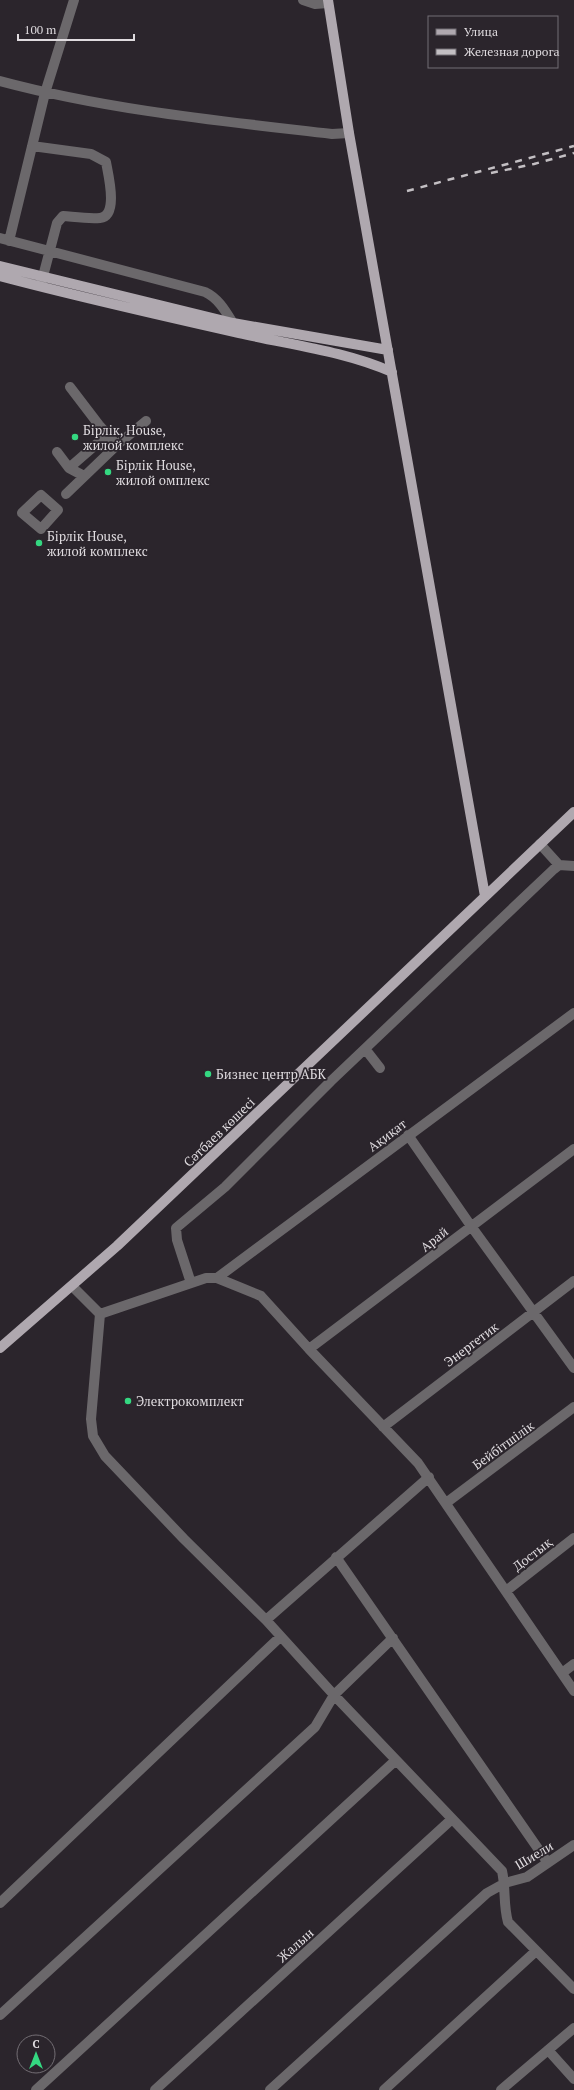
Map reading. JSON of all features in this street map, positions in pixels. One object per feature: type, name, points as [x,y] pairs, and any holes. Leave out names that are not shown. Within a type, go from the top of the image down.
[{"type":"main road","points":[[328,1],[349,134],[486,896]]},
{"type":"main road","points":[[0,266],[41,282],[240,333],[343,355],[368,362],[392,372]]},
{"type":"main road","points":[[0,276],[41,282],[233,323],[388,350]]},
{"type":"main road","name":"Сәтбаев көшесі","points":[[0,1348],[117,1246],[574,812]]},
{"type":"street","points":[[74,0],[45,93],[32,146],[4,239],[213,295],[240,333]]},
{"type":"street","points":[[301,0],[315,4],[328,1]]},
{"type":"street","points":[[0,81],[45,93],[188,117],[332,134],[349,134]]},
{"type":"street","points":[[32,146],[91,154],[106,162],[112,202],[108,214],[102,218],[63,216],[57,223],[41,282]]},
{"type":"street","points":[[70,387],[116,445]]},
{"type":"street","points":[[66,494],[116,445],[146,421]]},
{"type":"street","points":[[69,468],[107,435]]},
{"type":"street","points":[[57,452],[69,468],[84,476]]},
{"type":"street","points":[[540,844],[559,865],[574,866]]},
{"type":"street","points":[[191,1283],[177,1240],[176,1228],[225,1187],[331,1081],[366,1050],[559,865]]},
{"type":"street","name":"Ақиқат","points":[[217,1278],[574,1013]]},
{"type":"street","points":[[366,1050],[380,1068]]},
{"type":"street","points":[[408,1135],[471,1226],[574,1368]]},
{"type":"street","name":"Арай","points":[[309,1349],[574,1149]]},
{"type":"street","points":[[100,1314],[206,1278],[217,1278],[261,1296],[429,1477],[574,1691]]},
{"type":"street","name":"Энергетик","points":[[383,1427],[574,1281]]},
{"type":"street","points":[[72,1286],[100,1314],[91,1419],[94,1436],[105,1456],[184,1539],[266,1620],[334,1695],[502,1871],[505,1883],[505,1912],[508,1922],[574,1989]]},
{"type":"street","name":"Бейбітшілік","points":[[446,1503],[574,1407]]},
{"type":"street","points":[[266,1620],[429,1477]]},
{"type":"street","name":"Достық","points":[[506,1591],[574,1538]]},
{"type":"street","points":[[336,1557],[548,1863]]},
{"type":"street","points":[[0,1903],[280,1637]]},
{"type":"street","points":[[0,2015],[315,1727],[334,1695],[393,1638]]},
{"type":"street","points":[[562,1673],[574,1664]]},
{"type":"street","points":[[36,2090],[396,1760]]},
{"type":"street","name":"Жалын","points":[[155,2090],[452,1819]]},
{"type":"street","name":"Шиели","points":[[270,2090],[487,1893],[505,1883],[527,1877],[574,1845]]},
{"type":"street","points":[[384,2090],[536,1951]]},
{"type":"street","points":[[501,2090],[574,2028]]},
{"type":"street","points":[[548,2050],[574,2079]]},
{"type":"railway","points":[[407,191],[574,146]]},
{"type":"railway","points":[[491,173],[534,164],[574,153]]},
{"type":"place","name":"Бірлік, House, жилой комплекс","points":[[75,437]]},
{"type":"place","name":"Бірлік House, жилой омплекс","points":[[108,472]]},
{"type":"place","name":"Бірлік House, жилой комплекс","points":[[39,543]]},
{"type":"place","name":"Бизнес центр АБК","points":[[208,1074]]},
{"type":"place","name":"Электрокомплект","points":[[128,1401]]}]
